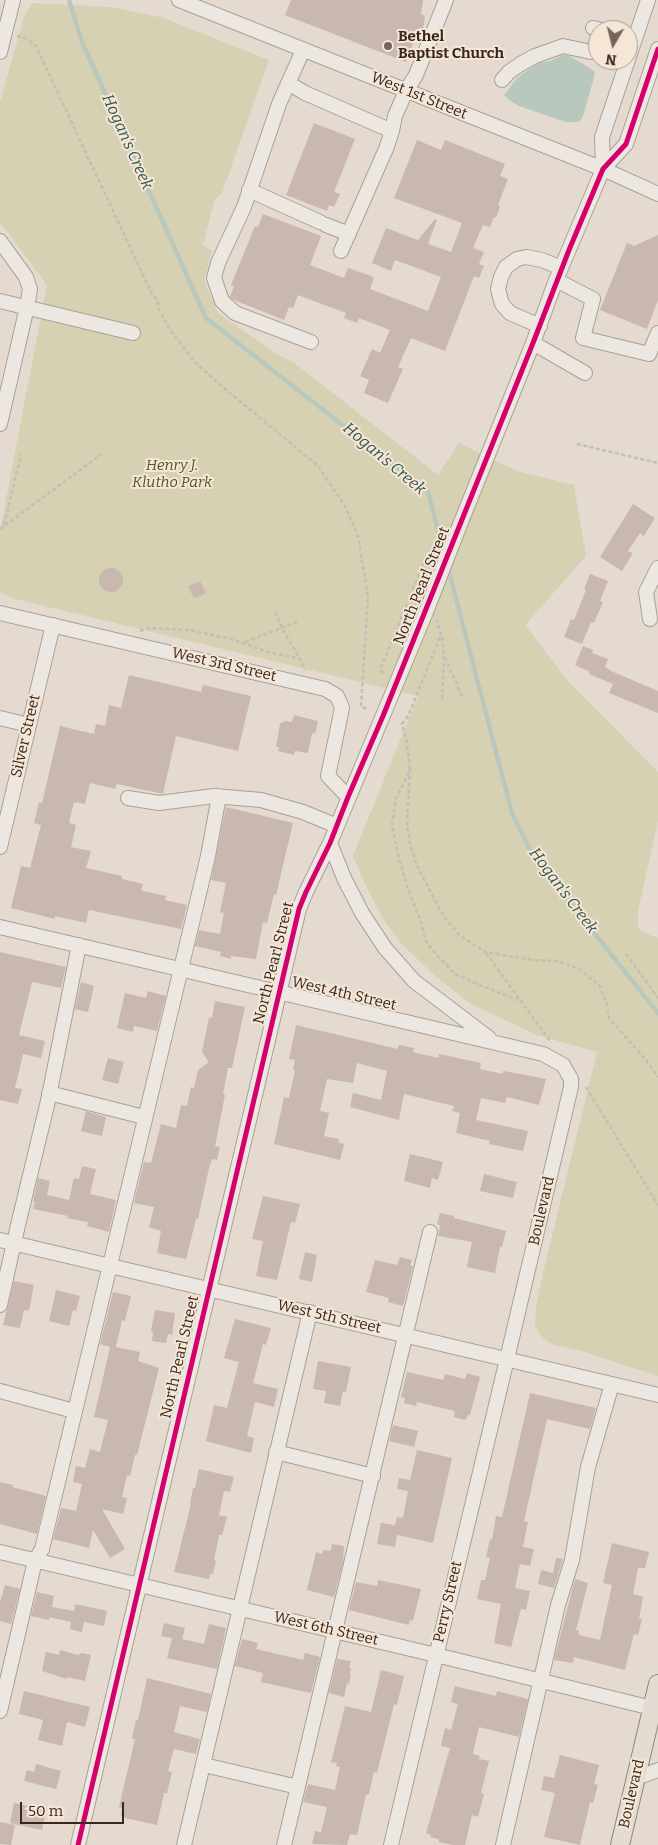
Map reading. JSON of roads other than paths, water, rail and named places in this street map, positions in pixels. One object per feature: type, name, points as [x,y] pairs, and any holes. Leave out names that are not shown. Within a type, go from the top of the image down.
[{"type":"main road","name":"Boulevard","points":[[620,1845],[636,1778],[653,1721],[658,1684]]},
{"type":"street","points":[[0,52],[13,0]]},
{"type":"street","name":"West 1st Street","points":[[179,0],[603,169],[658,194]]},
{"type":"street","points":[[341,251],[386,149],[395,116],[406,91],[416,75],[446,0]]},
{"type":"street","name":"North Pearl Street","points":[[603,169],[602,137],[648,0]]},
{"type":"street","points":[[502,80],[509,72],[522,63],[563,46],[571,46],[580,51],[588,52]]},
{"type":"street","name":"North Pearl Street","points":[[78,1845],[302,901],[330,843],[426,612],[559,274],[603,169],[626,144],[658,49]]},
{"type":"street","points":[[303,50],[279,104],[244,207],[218,263],[214,278],[222,301],[235,313],[311,342]]},
{"type":"street","points":[[288,83],[305,93],[392,131]]},
{"type":"street","points":[[249,190],[349,234]]},
{"type":"street","points":[[0,241],[26,277],[30,289],[0,424]]},
{"type":"street","points":[[540,326],[510,313],[502,304],[498,289],[501,278],[506,267],[517,259],[526,257],[542,260],[593,299],[583,338],[649,354],[658,333]]},
{"type":"street","points":[[0,300],[132,332]]},
{"type":"street","points":[[533,343],[585,372]]},
{"type":"street","points":[[650,619],[646,592],[658,568]]},
{"type":"street","name":"West 3rd Street","points":[[0,613],[325,689],[338,696],[342,708],[328,776],[348,797]]},
{"type":"street","name":"Silver Street","points":[[0,847],[52,625]]},
{"type":"street","points":[[0,718],[29,725]]},
{"type":"street","points":[[0,1708],[35,1561],[42,1549],[208,856],[219,796]]},
{"type":"street","points":[[128,798],[159,803],[219,796],[261,800],[303,812],[337,826]]},
{"type":"street","points":[[330,843],[353,896],[385,948],[414,981],[494,1043]]},
{"type":"street","name":"West 4th Street","points":[[0,927],[543,1054],[563,1065]]},
{"type":"street","points":[[0,1305],[7,1241],[49,1094],[79,945]]},
{"type":"street","name":"Boulevard","points":[[507,1359],[571,1087],[572,1078],[563,1065]]},
{"type":"street","points":[[49,1094],[144,1117]]},
{"type":"street","points":[[284,1845],[430,1232]]},
{"type":"street","name":"West 5th Street","points":[[7,1241],[658,1395]]},
{"type":"street","points":[[184,1845],[310,1312]]},
{"type":"street","name":"Perry Street","points":[[391,1845],[507,1359]]},
{"type":"street","points":[[503,1845],[558,1605],[572,1560],[588,1467],[612,1384]]},
{"type":"street","points":[[0,1391],[74,1411]]},
{"type":"street","points":[[276,1452],[373,1476]]},
{"type":"street","name":"West 6th Street","points":[[0,1552],[541,1681],[653,1721]]},
{"type":"street","points":[[204,1765],[298,1787]]},
{"type":"street","points":[[636,1778],[658,1770]]},
{"type":"waterway","name":"Hogan's Creek","points":[[69,0],[82,42],[206,318],[428,492],[444,554]]},
{"type":"waterway","name":"Hogan's Creek","points":[[448,568],[512,813],[533,856],[658,1013]]},
{"type":"place","name":"Bethel Baptist Church","points":[[388,46]]},
{"type":"park label","name":"Henry J. Klutho Park","points":[[172,474]]}]
